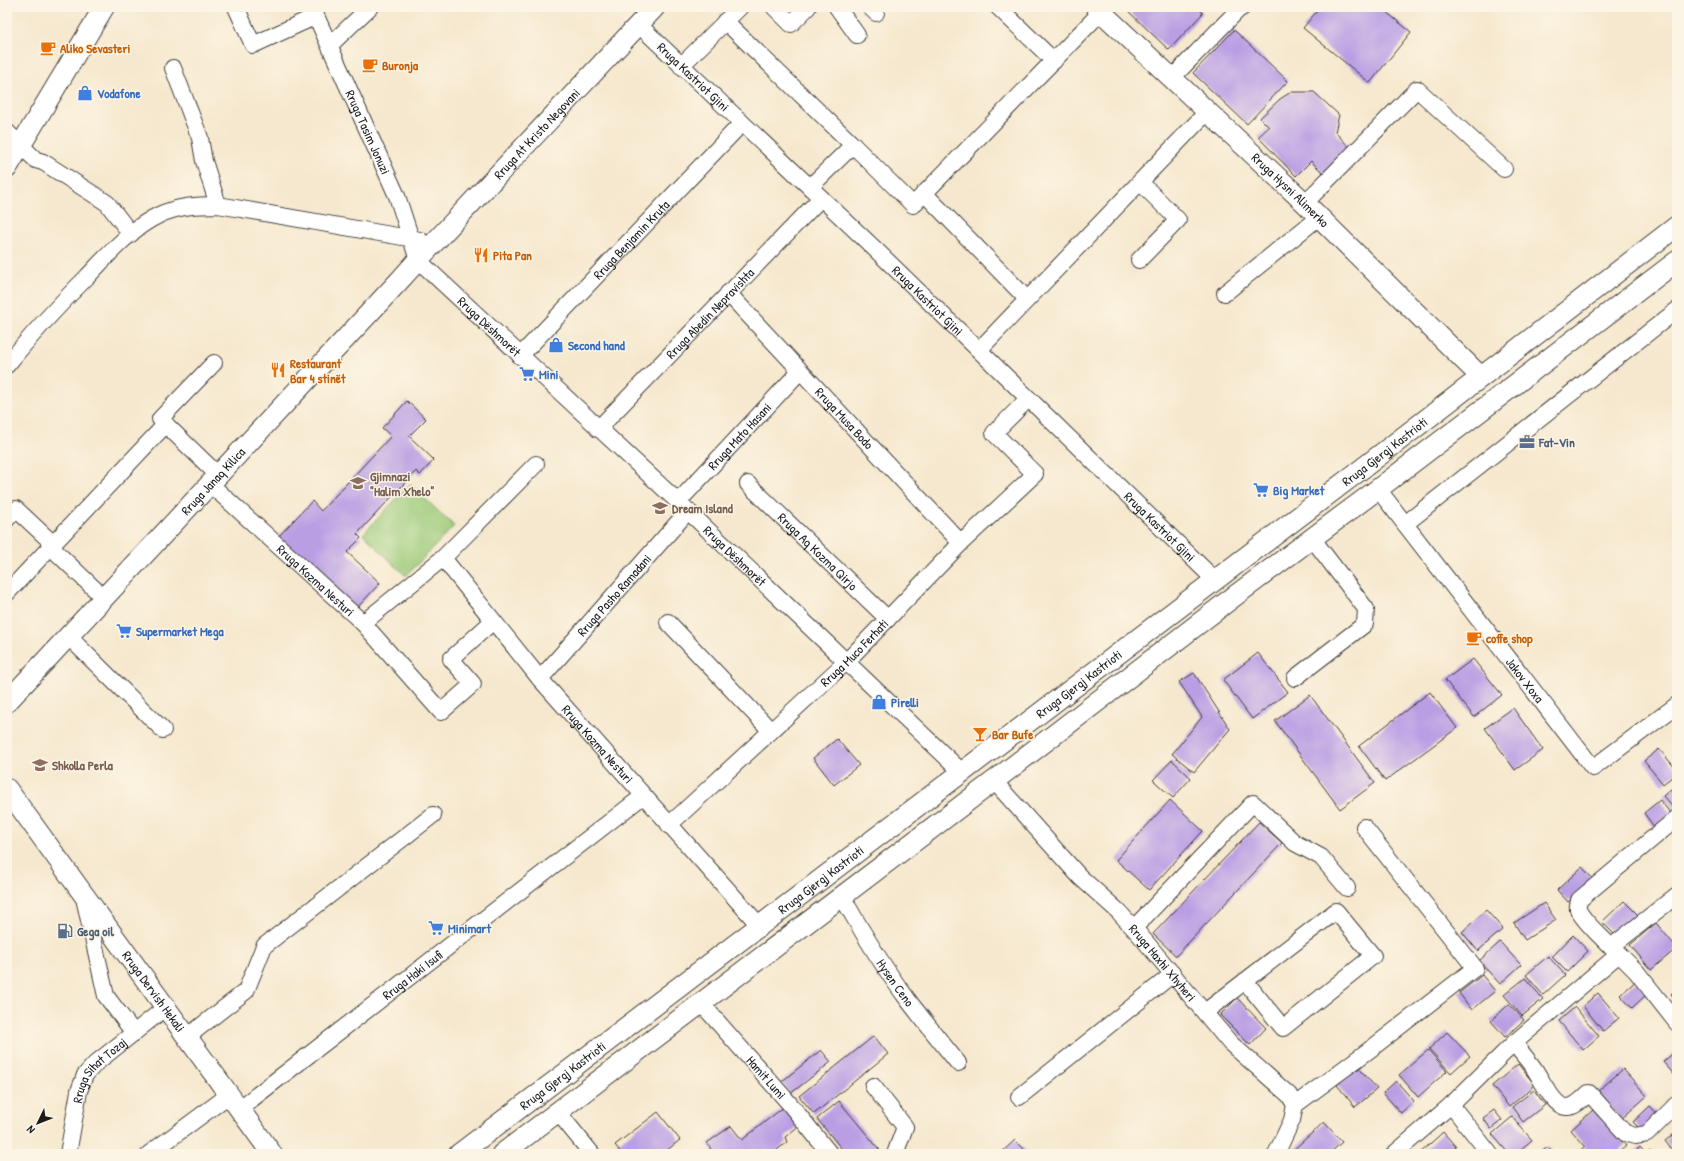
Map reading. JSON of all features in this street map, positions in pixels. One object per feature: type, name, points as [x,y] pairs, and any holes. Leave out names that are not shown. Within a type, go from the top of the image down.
[{"type":"main road","points":[[7,168],[14,139],[104,7]]},
{"type":"main road","name":"Rruga At Kristo Negovani","points":[[418,260],[655,7]]},
{"type":"main road","name":"Rruga Hysni Alimerko","points":[[1099,10],[1305,203],[1481,377]]},
{"type":"main road","name":"Rruga Gjergj Kastrioti","points":[[459,1154],[1215,580],[1677,226]]},
{"type":"main road","name":"Rruga Janaq Kilica","points":[[7,702],[418,260]]},
{"type":"main road","name":"Rruga Gjergj Kastrioti","points":[[502,1154],[994,782],[1232,598],[1378,489],[1677,261]]},
{"type":"main road","name":"Rruga Dervish Hekali","points":[[7,789],[272,1154]]},
{"type":"street","points":[[236,7],[253,46],[314,12]]},
{"type":"street","points":[[330,46],[370,7]]},
{"type":"street","points":[[681,66],[740,7]]},
{"type":"street","points":[[774,7],[791,24],[808,7]]},
{"type":"street","points":[[837,7],[857,35]]},
{"type":"street","points":[[998,7],[1054,61]]},
{"type":"street","points":[[1172,78],[1238,10],[1243,7]]},
{"type":"street","points":[[726,21],[913,205],[1054,61],[1099,10]]},
{"type":"street","name":"Rruga Tasim Jonuzi","points":[[314,12],[397,196],[418,260]]},
{"type":"street","name":"Rruga Kastriot Gjini","points":[[639,25],[979,350],[1215,580]]},
{"type":"street","points":[[173,68],[200,138],[204,161],[218,205]]},
{"type":"street","points":[[1305,203],[1417,89],[1504,169]]},
{"type":"street","points":[[979,350],[1207,112]]},
{"type":"street","name":"Rruga Benjamin Kruta","points":[[520,356],[742,123]]},
{"type":"street","points":[[14,139],[36,160],[43,162],[107,203],[131,234]]},
{"type":"street","name":"Rruga Abedin Nepravishta","points":[[598,429],[728,293],[815,192],[852,145]]},
{"type":"street","points":[[1139,260],[1178,220],[1140,182]]},
{"type":"street","points":[[924,193],[1027,299]]},
{"type":"street","points":[[7,365],[60,304],[131,234],[157,216],[174,209],[197,205],[218,205],[433,243]]},
{"type":"street","points":[[1225,293],[1319,217]]},
{"type":"street","name":"Rruga Dëshmorët","points":[[418,260],[847,661],[962,772]]},
{"type":"street","name":"Rruga Musa Bodo","points":[[728,293],[962,543]]},
{"type":"street","points":[[1405,524],[1677,310]]},
{"type":"street","points":[[7,593],[166,424],[160,418],[214,363]]},
{"type":"street","name":"Rruga Mato Hasani","points":[[683,507],[800,371]]},
{"type":"street","name":"Rruga Muco Ferhati","points":[[669,825],[847,661],[962,543],[1035,474],[994,433],[1028,398]]},
{"type":"street","name":"Rruga Kozma Nesturi","points":[[166,424],[214,479],[363,623],[443,558],[536,464]]},
{"type":"street","name":"Rruga Aq Kozma Qirjo","points":[[748,484],[888,619]]},
{"type":"street","name":"Jakov Xoxa","points":[[1378,489],[1593,768],[1677,705]]},
{"type":"street","name":"Rruga Pasho Ramadani","points":[[540,679],[683,507]]},
{"type":"street","points":[[7,519],[16,509],[47,538],[55,551],[104,598]]},
{"type":"street","points":[[1295,678],[1365,624],[1366,609],[1312,538]]},
{"type":"street","name":"Rruga Kozma Nesturi","points":[[443,558],[540,679],[759,926]]},
{"type":"street","points":[[363,623],[441,712],[473,684],[451,659],[494,621]]},
{"type":"street","points":[[668,622],[771,731]]},
{"type":"street","points":[[68,636],[163,730]]},
{"type":"street","name":"Rruga Haxhi Xhyheri","points":[[994,782],[1080,877],[1118,911],[1134,928],[1230,1043],[1284,1090],[1295,1105]]},
{"type":"street","name":"Rruga Haki Isufi","points":[[149,1154],[234,1102],[643,796]]},
{"type":"street","points":[[1134,928],[1253,802],[1294,843],[1322,857],[1347,888]]},
{"type":"street","points":[[187,1038],[246,991],[264,946],[433,815]]},
{"type":"street","points":[[1677,818],[1579,900],[1578,910],[1636,971],[1677,1023]]},
{"type":"street","points":[[1276,1154],[1292,1120],[1295,1105],[1384,1039],[1475,968],[1364,827]]},
{"type":"street","points":[[83,895],[106,996],[134,1033]]},
{"type":"street","points":[[1394,1154],[1451,1105],[1514,1043],[1677,895]]},
{"type":"street","name":"Hysen Ceno","points":[[842,896],[880,960],[908,1000],[958,1063]]},
{"type":"street","points":[[1205,1012],[1245,981],[1336,911],[1373,956],[1283,1028],[1245,981]]},
{"type":"street","points":[[1020,1097],[1173,974]]},
{"type":"street","name":"Hamit Lumi","points":[[701,1003],[789,1103],[830,1154]]},
{"type":"street","name":"Rruga Sihat Tozaj","points":[[68,1154],[79,1091],[85,1075],[96,1063],[165,1008]]},
{"type":"street","points":[[1514,1043],[1534,1068],[1554,1099],[1561,1106],[1567,1108],[1573,1106],[1589,1093],[1625,1133],[1630,1135],[1635,1136],[1647,1134],[1677,1104]]},
{"type":"street","points":[[873,1086],[904,1127],[895,1154]]},
{"type":"street","points":[[1451,1105],[1490,1154]]},
{"type":"street","points":[[558,1111],[592,1154]]},
{"type":"green space","points":[[410,484],[454,526],[406,576],[363,534]]},
{"type":"building","points":[[1131,7],[1197,7],[1203,13],[1169,50],[1128,11]]},
{"type":"building","points":[[1320,7],[1380,7],[1411,32],[1370,83],[1303,28]]},
{"type":"building","points":[[1234,30],[1288,81],[1247,124],[1193,73]]},
{"type":"building","points":[[1291,92],[1314,92],[1339,115],[1335,132],[1351,149],[1325,175],[1311,161],[1296,176],[1258,137],[1269,127],[1260,118],[1280,99]]},
{"type":"building","points":[[407,401],[426,419],[409,436],[434,460],[420,475],[416,471],[357,534],[361,538],[347,552],[380,583],[356,609],[277,538],[312,501],[321,511],[391,436],[382,428]]},
{"type":"building","points":[[1258,653],[1288,692],[1252,719],[1223,680]]},
{"type":"building","points":[[1473,659],[1502,695],[1474,717],[1445,680]]},
{"type":"building","points":[[1194,673],[1230,729],[1194,772],[1172,754],[1202,717],[1179,682]]},
{"type":"building","points":[[1430,692],[1457,728],[1385,781],[1359,746]]},
{"type":"building","points":[[1310,695],[1375,783],[1340,809],[1275,721]]},
{"type":"building","points":[[1513,708],[1543,750],[1515,770],[1485,728]]},
{"type":"building","points":[[837,739],[859,765],[834,785],[813,758]]},
{"type":"building","points":[[1659,749],[1677,770],[1677,773],[1663,784],[1644,761]]},
{"type":"building","points":[[1172,760],[1191,778],[1173,798],[1153,780]]},
{"type":"building","points":[[1677,784],[1677,812],[1663,796]]},
{"type":"building","points":[[1170,800],[1203,831],[1149,890],[1116,860]]},
{"type":"building","points":[[1660,800],[1671,814],[1654,827],[1644,813]]},
{"type":"building","points":[[1259,822],[1282,843],[1176,956],[1153,934]]},
{"type":"building","points":[[1582,867],[1593,879],[1568,902],[1557,890]]},
{"type":"building","points":[[1624,901],[1639,916],[1617,937],[1602,922]]},
{"type":"building","points":[[1544,903],[1556,920],[1525,940],[1514,923]]},
{"type":"building","points":[[1486,910],[1503,929],[1478,951],[1462,932]]},
{"type":"building","points":[[1656,923],[1677,948],[1651,970],[1630,945]]},
{"type":"building","points":[[1573,935],[1588,951],[1567,972],[1552,957]]},
{"type":"building","points":[[1500,942],[1521,965],[1500,984],[1479,961]]},
{"type":"building","points":[[1548,956],[1565,975],[1543,995],[1526,975]]},
{"type":"building","points":[[1482,975],[1495,991],[1472,1010],[1459,993]]},
{"type":"building","points":[[1525,978],[1543,999],[1522,1016],[1504,995]]},
{"type":"building","points":[[1636,981],[1648,993],[1632,1008],[1620,995]]},
{"type":"building","points":[[1677,989],[1677,1001],[1671,994]]},
{"type":"building","points":[[1598,993],[1619,1018],[1603,1031],[1583,1006]]},
{"type":"building","points":[[1237,998],[1266,1028],[1250,1045],[1220,1015]]},
{"type":"building","points":[[1509,1004],[1524,1020],[1505,1037],[1491,1021]]},
{"type":"building","points":[[1575,1007],[1599,1036],[1583,1050],[1559,1021]]},
{"type":"building","points":[[1447,1032],[1470,1056],[1451,1073],[1429,1049]]},
{"type":"building","points":[[874,1036],[888,1054],[814,1114],[799,1096]]},
{"type":"building","points":[[821,1050],[831,1062],[790,1094],[781,1082]]},
{"type":"building","points":[[1428,1050],[1447,1071],[1418,1097],[1399,1075]]},
{"type":"building","points":[[1677,1050],[1677,1078],[1663,1062]]},
{"type":"building","points":[[1518,1064],[1535,1085],[1509,1107],[1492,1086]]},
{"type":"building","points":[[1358,1067],[1377,1089],[1355,1107],[1337,1085]]},
{"type":"building","points":[[1623,1069],[1647,1096],[1620,1120],[1597,1092]]},
{"type":"building","points":[[1396,1081],[1414,1101],[1401,1113],[1383,1093]]},
{"type":"building","points":[[1534,1090],[1545,1105],[1523,1122],[1512,1107]]},
{"type":"building","points":[[839,1101],[883,1154],[846,1154],[817,1119]]},
{"type":"building","points":[[785,1106],[800,1125],[785,1137],[787,1142],[772,1154],[769,1154],[766,1150],[760,1154],[714,1154],[707,1143],[731,1126],[742,1140]]},
{"type":"building","points":[[1650,1106],[1659,1116],[1642,1131],[1633,1122]]},
{"type":"building","points":[[1494,1110],[1502,1120],[1491,1129],[1483,1118]]},
{"type":"building","points":[[1593,1110],[1626,1146],[1617,1154],[1576,1154],[1585,1146],[1571,1130]]},
{"type":"building","points":[[658,1112],[680,1140],[662,1154],[622,1154],[615,1145]]},
{"type":"building","points":[[1512,1117],[1532,1140],[1515,1154],[1509,1154],[1492,1134]]},
{"type":"building","points":[[1324,1122],[1342,1142],[1329,1154],[1290,1153]]},
{"type":"building","points":[[1443,1132],[1456,1147],[1449,1154],[1419,1154]]},
{"type":"building","points":[[1677,1132],[1677,1154],[1675,1154],[1665,1141]]},
{"type":"building","points":[[1015,1140],[1029,1154],[1000,1154]]},
{"type":"building","points":[[1548,1147],[1553,1154],[1538,1154]]},
{"type":"building","points":[[1640,1147],[1646,1154],[1631,1154]]},
{"type":"building","points":[[1650,1151],[1653,1154],[1646,1154]]},
{"type":"place","name":"Aliko Sevasteri","points":[[48,48]]},
{"type":"place","name":"Buronja","points":[[370,65]]},
{"type":"place","name":"Vodafone","points":[[85,93]]},
{"type":"place","name":"Pita Pan","points":[[481,255]]},
{"type":"place","name":"Second hand","points":[[556,345]]},
{"type":"place","name":"Restaurant Bar 4 stinët","points":[[278,370]]},
{"type":"place","name":"Mini","points":[[527,374]]},
{"type":"place","name":"Fat-Vin","points":[[1527,442]]},
{"type":"place","name":"Gjimnazi \"Halim Xhelo\"","points":[[358,483]]},
{"type":"place","name":"Big Market","points":[[1261,490]]},
{"type":"place","name":"Dream Island","points":[[660,508]]},
{"type":"place","name":"Supermarket Mega","points":[[124,631]]},
{"type":"place","name":"coffe shop","points":[[1474,638]]},
{"type":"place","name":"Pirelli","points":[[879,702]]},
{"type":"place","name":"Bar Bufe","points":[[980,734]]},
{"type":"place","name":"Shkolla Perla","points":[[40,765]]},
{"type":"place","name":"Minimart","points":[[436,928]]},
{"type":"place","name":"Gega oil","points":[[65,931]]}]
